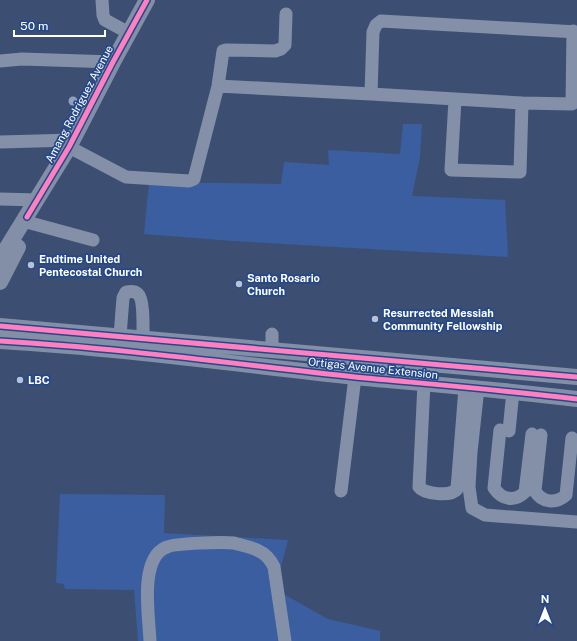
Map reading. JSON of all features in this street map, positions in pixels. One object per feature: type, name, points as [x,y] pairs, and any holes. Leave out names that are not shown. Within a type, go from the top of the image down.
[{"type":"main road","name":"Amang Rodriguez Avenue","points":[[0,259],[38,200],[71,143],[147,0]]},
{"type":"main road","name":"Amang Rodriguez Avenue","points":[[0,282],[16,250],[25,220]]},
{"type":"main road","name":"Ortigas Avenue Extension","points":[[0,326],[577,377]]},
{"type":"main road","name":"Ortigas Avenue Extension","points":[[0,341],[122,350],[355,377],[513,391],[577,399]]},
{"type":"street","points":[[102,0],[103,15],[105,20],[129,33]]},
{"type":"street","points":[[0,142],[71,143],[126,177],[189,181],[194,179],[218,86],[223,51],[275,51],[281,49],[285,45],[286,14]]},
{"type":"street","points":[[218,86],[522,103],[572,104],[575,32],[382,21],[376,25],[374,32],[370,94]]},
{"type":"street","points":[[0,61],[22,59],[113,62]]},
{"type":"street","points":[[455,99],[451,170],[520,172],[522,103]]},
{"type":"street","points":[[0,199],[38,200]]},
{"type":"street","points":[[25,220],[93,240]]},
{"type":"street","points":[[120,336],[123,298],[126,292],[132,291],[137,292],[142,298],[143,338]]},
{"type":"street","points":[[272,334],[272,350]]},
{"type":"street","points":[[341,490],[355,377]]},
{"type":"street","points":[[424,383],[419,486],[425,492],[450,494],[456,489],[472,388]]},
{"type":"street","points":[[472,388],[469,486],[472,508],[485,516],[577,522]]},
{"type":"street","points":[[513,391],[504,430],[494,488],[500,495],[509,499],[518,497],[525,492],[537,434],[536,491],[541,498],[550,501],[559,500],[566,495],[572,438]]},
{"type":"street","points":[[150,641],[148,602],[149,572],[155,557],[160,551],[167,546],[183,544],[233,543],[258,550],[271,560],[274,567],[278,588],[285,641]]},
{"type":"shaded area","points":[[403,124],[422,124],[420,157],[412,196],[505,200],[508,257],[233,241],[144,234],[149,182],[281,184],[284,162],[329,165],[328,150],[400,154]]},
{"type":"shaded area","points":[[60,494],[165,495],[164,533],[288,540],[279,574],[271,587],[328,619],[380,631],[380,641],[138,641],[134,590],[65,589],[64,584],[56,583]]},
{"type":"cycle path","points":[[27,217],[69,147],[147,0]]},
{"type":"cycle path","points":[[0,326],[577,377]]},
{"type":"cycle path","points":[[0,341],[133,352],[355,377],[577,399]]},
{"type":"place","name":"Endtime United Pentecostal Church","points":[[31,265]]},
{"type":"place","name":"Santo Rosario Church","points":[[239,284]]},
{"type":"place","name":"Resurrected Messiah Community Fellowship","points":[[375,319]]},
{"type":"place","name":"LBC","points":[[20,380]]}]
